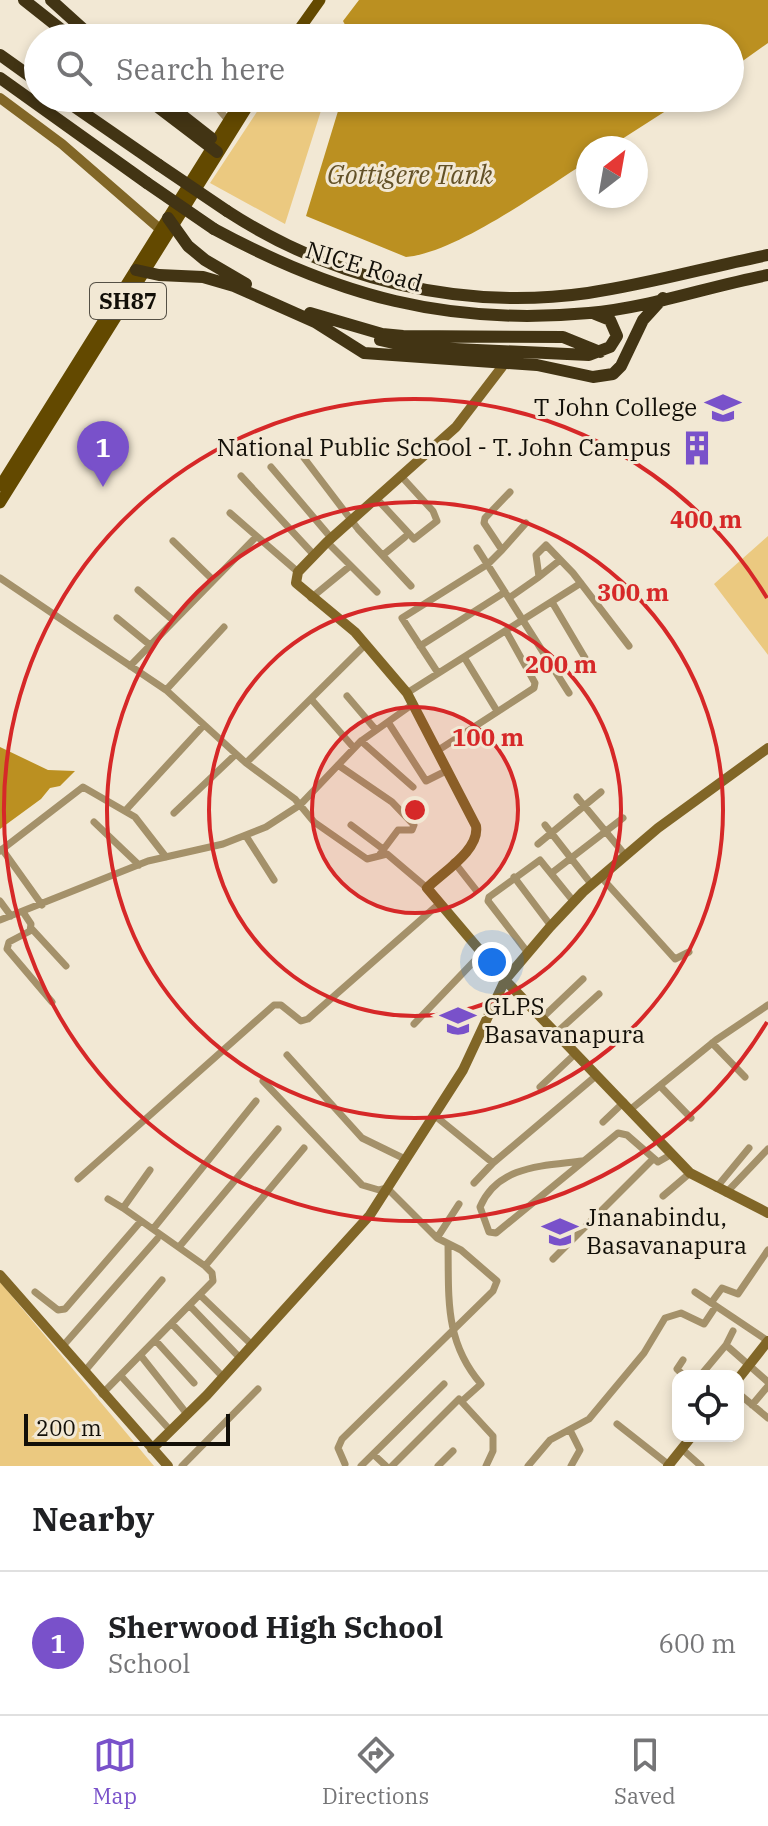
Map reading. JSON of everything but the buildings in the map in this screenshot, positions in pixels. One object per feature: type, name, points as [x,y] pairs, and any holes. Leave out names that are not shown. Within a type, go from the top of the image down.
[{"type":"highway","points":[[24,0],[54,24]]},
{"type":"highway","points":[[51,0],[78,24]]},
{"type":"highway","points":[[0,55],[24,72]]},
{"type":"highway","name":"NICE Road","points":[[0,78],[24,95]]},
{"type":"highway","name":"NICE Road","points":[[48,112],[214,229],[325,282],[414,307],[496,317],[591,313],[768,275]]},
{"type":"highway","name":"NICE Road","points":[[82,112],[227,211],[290,247],[355,273],[436,292],[503,299],[588,293],[768,255]]},
{"type":"highway","points":[[166,112],[215,146]]},
{"type":"highway","points":[[176,112],[215,146]]},
{"type":"highway","points":[[171,222],[188,246],[205,260],[253,289],[316,319],[364,353],[537,365],[593,377],[613,374],[621,366],[643,320],[663,298]]},
{"type":"highway","points":[[141,271],[216,280],[316,319],[411,336],[563,337],[600,352],[616,342],[618,331],[610,320],[591,313]]},
{"type":"main road","points":[[295,24],[311,0]]},
{"type":"main road","points":[[303,24],[320,0]]},
{"type":"main road","name":"SH87","points":[[0,503],[171,222],[233,112]]},
{"type":"main road","name":"SH87","points":[[215,146],[242,112]]},
{"type":"main road","name":"SH87","points":[[0,486],[141,271],[161,230],[171,222]]},
{"type":"street","points":[[0,98],[62,144],[161,230]]},
{"type":"street","points":[[221,112],[228,120]]},
{"type":"street","points":[[427,888],[473,845],[478,836],[448,770],[407,693],[366,644],[296,583],[298,572],[314,555],[456,427],[505,363]]},
{"type":"street","points":[[301,454],[354,519],[358,529],[411,586]]},
{"type":"street","points":[[271,467],[350,566],[377,592]]},
{"type":"street","points":[[241,476],[314,555]]},
{"type":"street","points":[[377,499],[414,539],[437,521],[433,511],[401,476]]},
{"type":"street","points":[[502,550],[484,523],[485,518],[510,492]]},
{"type":"street","points":[[230,513],[255,538],[269,544],[298,572]]},
{"type":"street","points":[[438,673],[402,621],[405,615],[488,564],[526,523]]},
{"type":"street","points":[[383,555],[405,537]]},
{"type":"street","points":[[130,666],[255,538]]},
{"type":"street","points":[[173,541],[213,580]]},
{"type":"street","points":[[539,577],[536,555],[542,546],[581,583],[629,646]]},
{"type":"street","points":[[477,548],[569,693]]},
{"type":"street","points":[[420,646],[539,577],[560,560]]},
{"type":"street","points":[[311,598],[350,566]]},
{"type":"street","points":[[0,578],[166,690],[246,763],[300,805],[314,822],[367,859],[382,851],[398,830],[412,830],[414,825],[392,802],[338,765]]},
{"type":"street","points":[[407,693],[581,583]]},
{"type":"street","points":[[138,590],[174,621]]},
{"type":"street","points":[[552,602],[591,668]]},
{"type":"street","points":[[117,618],[150,645]]},
{"type":"street","points":[[166,690],[224,627]]},
{"type":"street","points":[[437,751],[535,685],[506,631]]},
{"type":"street","points":[[246,763],[366,644]]},
{"type":"street","points":[[464,657],[497,711]]},
{"type":"street","points":[[347,696],[376,730]]},
{"type":"street","points":[[311,699],[354,748]]},
{"type":"street","points":[[0,920],[139,865],[246,836],[300,805],[361,741],[413,704]]},
{"type":"street","points":[[388,722],[426,781],[448,770]]},
{"type":"street","points":[[125,811],[204,725]]},
{"type":"street","points":[[361,741],[413,787]]},
{"type":"street","points":[[152,1449],[223,1377],[370,1215],[463,1070],[505,980],[551,926],[596,881],[658,828],[768,748]]},
{"type":"street","points":[[174,813],[236,754]]},
{"type":"street","points":[[42,905],[1,850],[83,787],[125,811],[150,833],[166,857]]},
{"type":"street","points":[[538,844],[601,792]]},
{"type":"street","points":[[577,797],[626,856]]},
{"type":"street","points":[[553,872],[623,818]]},
{"type":"street","points":[[94,822],[139,865]]},
{"type":"street","points":[[351,825],[427,888],[505,980],[690,1173],[768,1213]]},
{"type":"street","points":[[545,825],[570,859],[675,959],[689,952]]},
{"type":"street","points":[[246,836],[274,880]]},
{"type":"street","points":[[528,953],[488,901],[514,877],[540,860],[553,872],[574,902]]},
{"type":"street","points":[[454,862],[476,890]]},
{"type":"street","points":[[514,877],[551,926]]},
{"type":"street","points":[[0,901],[11,916]]},
{"type":"street","points":[[78,1179],[274,1005],[281,1005],[301,1021],[308,1019],[440,903]]},
{"type":"street","points":[[23,912],[31,928],[66,966]]},
{"type":"street","points":[[31,928],[9,942],[7,949],[52,1002]]},
{"type":"street","points":[[414,1024],[482,953]]},
{"type":"street","points":[[541,1019],[583,979]]},
{"type":"street","points":[[555,1034],[599,994]]},
{"type":"street","points":[[603,1122],[660,1086],[712,1043],[768,1005]]},
{"type":"street","points":[[712,1043],[745,1077]]},
{"type":"street","points":[[540,1087],[575,1054]]},
{"type":"street","points":[[287,1055],[362,1138],[405,1159]]},
{"type":"street","points":[[474,1183],[493,1163],[597,1075]]},
{"type":"street","points":[[263,1081],[362,1185],[379,1190],[387,1188]]},
{"type":"street","points":[[660,1086],[691,1118]]},
{"type":"street","points":[[153,1229],[256,1101]]},
{"type":"street","points":[[434,1115],[493,1163]]},
{"type":"street","points":[[179,1247],[278,1129]]},
{"type":"street","points":[[582,1161],[523,1168],[507,1176],[480,1207],[489,1232],[496,1233],[618,1133],[627,1135],[660,1163],[672,1154]]},
{"type":"street","points":[[205,1266],[304,1148]]},
{"type":"street","points":[[721,1191],[749,1148]]},
{"type":"street","points":[[721,1191],[768,1149]]},
{"type":"street","points":[[553,1259],[653,1159]]},
{"type":"street","points":[[123,1208],[150,1170]]},
{"type":"street","points":[[663,1196],[690,1173]]},
{"type":"street","points":[[387,1188],[437,1238],[491,1273],[497,1284],[342,1439],[338,1448],[344,1465],[360,1466],[444,1384]]},
{"type":"street","points":[[102,1394],[213,1281],[212,1273],[205,1266],[108,1199]]},
{"type":"street","points":[[437,1238],[459,1204]]},
{"type":"street","points":[[35,1292],[58,1310],[65,1309],[141,1221]]},
{"type":"street","points":[[62,1347],[157,1239]]},
{"type":"street","points":[[448,1244],[457,1351],[481,1384],[462,1401]]},
{"type":"street","points":[[528,1466],[550,1440],[589,1419],[644,1353],[665,1318],[681,1313],[704,1324],[722,1288],[738,1294],[768,1250]]},
{"type":"street","points":[[760,1262],[768,1269]]},
{"type":"street","points":[[0,1275],[168,1466]]},
{"type":"street","points":[[84,1372],[162,1280]]},
{"type":"street","points":[[695,1292],[768,1341],[744,1371]]},
{"type":"street","points":[[201,1296],[252,1345]]},
{"type":"street","points":[[190,1306],[240,1358]]},
{"type":"street","points":[[172,1324],[223,1377]]},
{"type":"street","points":[[224,1341],[235,1329]]},
{"type":"street","points":[[705,1370],[726,1345],[733,1331]]},
{"type":"street","points":[[156,1341],[194,1383]]},
{"type":"street","points":[[726,1345],[768,1384],[752,1405]]},
{"type":"street","points":[[141,1356],[187,1414]]},
{"type":"street","points":[[678,1370],[683,1360]]},
{"type":"street","points":[[121,1376],[170,1430]]},
{"type":"street","points":[[182,1466],[258,1389]]},
{"type":"street","points":[[744,1398],[768,1418]]},
{"type":"street","points":[[373,1454],[389,1466],[457,1399],[493,1436],[493,1451],[486,1466]]},
{"type":"street","points":[[617,1424],[668,1466],[687,1442]]},
{"type":"street","points":[[570,1430],[580,1450],[571,1466]]},
{"type":"street","points":[[682,1449],[701,1466]]},
{"type":"street","points":[[438,1466],[453,1451]]},
{"type":"shaded area","points":[[257,112],[321,112],[285,224],[210,183]]},
{"type":"shaded area","points":[[768,536],[768,655],[714,584]]},
{"type":"shaded area","points":[[0,1282],[154,1466],[0,1466]]},
{"type":"water","points":[[359,0],[768,0],[768,43],[744,60],[744,24],[345,24],[343,21]]},
{"type":"water","name":"Gottigere Tank","points":[[338,112],[664,112],[627,136],[576,136],[576,169],[474,232],[426,253],[406,257],[306,216]]},
{"type":"water","points":[[0,747],[48,770],[75,771],[60,786],[50,788],[41,799],[0,829]]},
{"type":"place","name":"T John College","points":[[723,408]]},
{"type":"place","name":"National Public School - T. John Campus","points":[[697,448]]},
{"type":"place","name":"Sherwood High School","points":[[103,487]]},
{"type":"place","name":"GLPS Basavanapura","points":[[458,1021]]},
{"type":"place","name":"Jnanabindu, Basavanapura","points":[[560,1232]]}]
